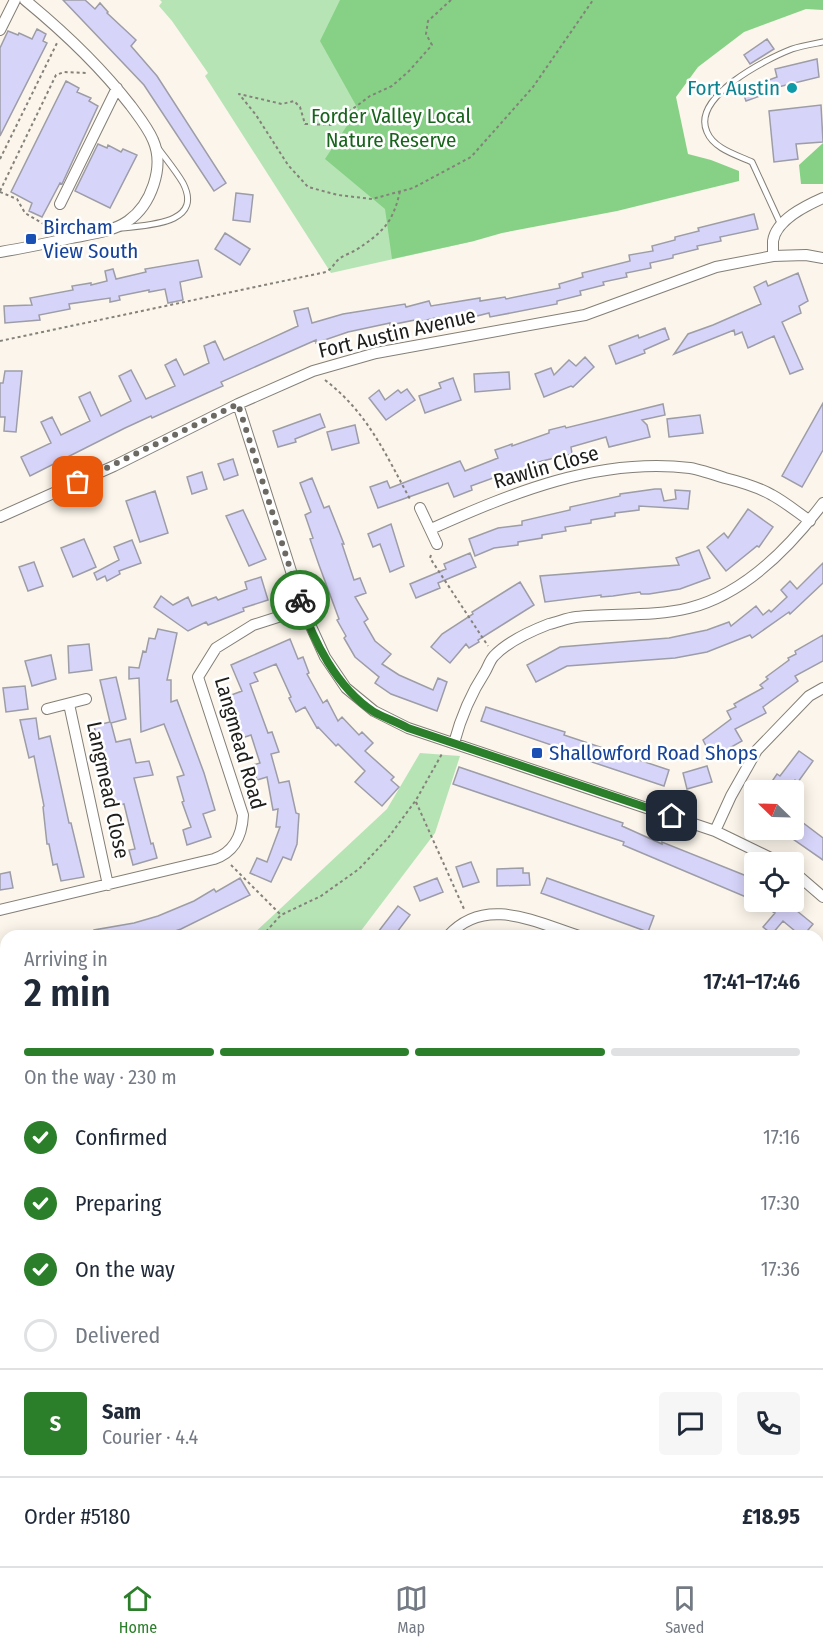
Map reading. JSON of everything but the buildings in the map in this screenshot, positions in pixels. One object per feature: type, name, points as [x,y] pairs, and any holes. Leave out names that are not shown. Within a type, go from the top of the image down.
[{"type":"street","points":[[0,30],[15,0]]},
{"type":"street","points":[[0,252],[106,231],[126,223],[145,203],[156,179],[154,142],[143,122],[105,75],[62,31],[25,0]]},
{"type":"street","points":[[60,204],[117,88]]},
{"type":"street","points":[[773,256],[773,239],[781,225],[806,206],[823,198]]},
{"type":"street","name":"Fort Austin Avenue","points":[[0,517],[114,466],[238,404],[313,371],[376,353],[585,315],[716,267],[773,256],[806,255],[823,258]]},
{"type":"street","points":[[238,404],[303,609],[325,657],[346,688],[374,711],[408,728],[715,831],[758,852]]},
{"type":"street","name":"Rawlin Close","points":[[430,529],[497,501],[576,475],[610,468],[653,466],[692,468],[744,483],[772,495],[810,520]]},
{"type":"street","points":[[451,742],[472,693],[494,656],[511,643],[536,629],[573,617],[633,615],[689,609],[730,592],[778,556],[823,503]]},
{"type":"street","points":[[420,508],[437,544]]},
{"type":"street","name":"Langmead Road","points":[[222,856],[237,841],[242,830],[243,815],[198,677],[216,648],[253,625],[303,609]]},
{"type":"street","points":[[715,831],[731,796],[757,750],[809,696],[823,688]]},
{"type":"street","points":[[47,709],[86,699]]},
{"type":"street","name":"Langmead Close","points":[[69,704],[108,885]]},
{"type":"street","points":[[0,910],[222,856]]},
{"type":"street","points":[[804,881],[823,897]]},
{"type":"street","points":[[456,930],[469,920],[486,914],[507,913],[560,930]]},
{"type":"lane","points":[[781,225],[752,162],[719,146],[707,132],[705,114],[710,103],[723,90],[765,62],[792,49],[823,42]]},
{"type":"lane","points":[[106,231],[164,222],[177,218],[186,208],[188,197],[183,183],[154,142]]},
{"type":"path","points":[[451,0],[428,21],[426,34],[432,45],[410,70],[392,86],[370,96],[331,125],[305,124],[300,107],[294,101],[282,104],[239,94],[256,115],[288,165],[308,187],[338,195],[372,199],[412,188],[471,157],[533,87],[593,0]]},
{"type":"path","points":[[0,159],[62,31]]},
{"type":"path","points":[[62,240],[50,227],[25,213],[18,199],[0,191],[56,75],[64,72],[105,75]]},
{"type":"path","points":[[0,341],[326,272],[339,259],[354,252],[384,230],[397,206],[400,191]]},
{"type":"path","points":[[313,371],[345,395],[371,427],[412,503],[420,508]]},
{"type":"path","points":[[437,544],[430,558],[494,656]]},
{"type":"path","points":[[267,930],[280,915],[321,896],[359,868],[388,838],[416,800],[451,742]]},
{"type":"path","points":[[416,800],[469,920]]},
{"type":"path","points":[[222,856],[280,915]]},
{"type":"green space","name":"Forder Valley Local Nature Reserve","points":[[160,0],[621,0],[474,241],[331,273],[205,76],[208,73],[159,6],[162,2]]},
{"type":"green space","points":[[340,0],[823,0],[823,10],[806,9],[744,32],[698,67],[676,97],[688,154],[739,171],[739,181],[617,211],[502,233],[392,259],[385,209],[325,159],[358,109],[320,41]]},
{"type":"green space","points":[[823,143],[823,184],[801,184],[799,165]]},
{"type":"green space","points":[[420,753],[460,756],[435,833],[362,930],[257,930],[387,809]]},
{"type":"way so far","points":[[78,482],[238,404],[300,600]]},
{"type":"place","name":"Fort Austin","points":[[792,88]]},
{"type":"place","name":"Bircham View South","points":[[31,239]]},
{"type":"place","name":"Shallowford Road Shops","points":[[537,753]]},
{"type":"route","points":[[300,600],[325,657],[346,688],[374,711],[408,728],[672,816]]}]
